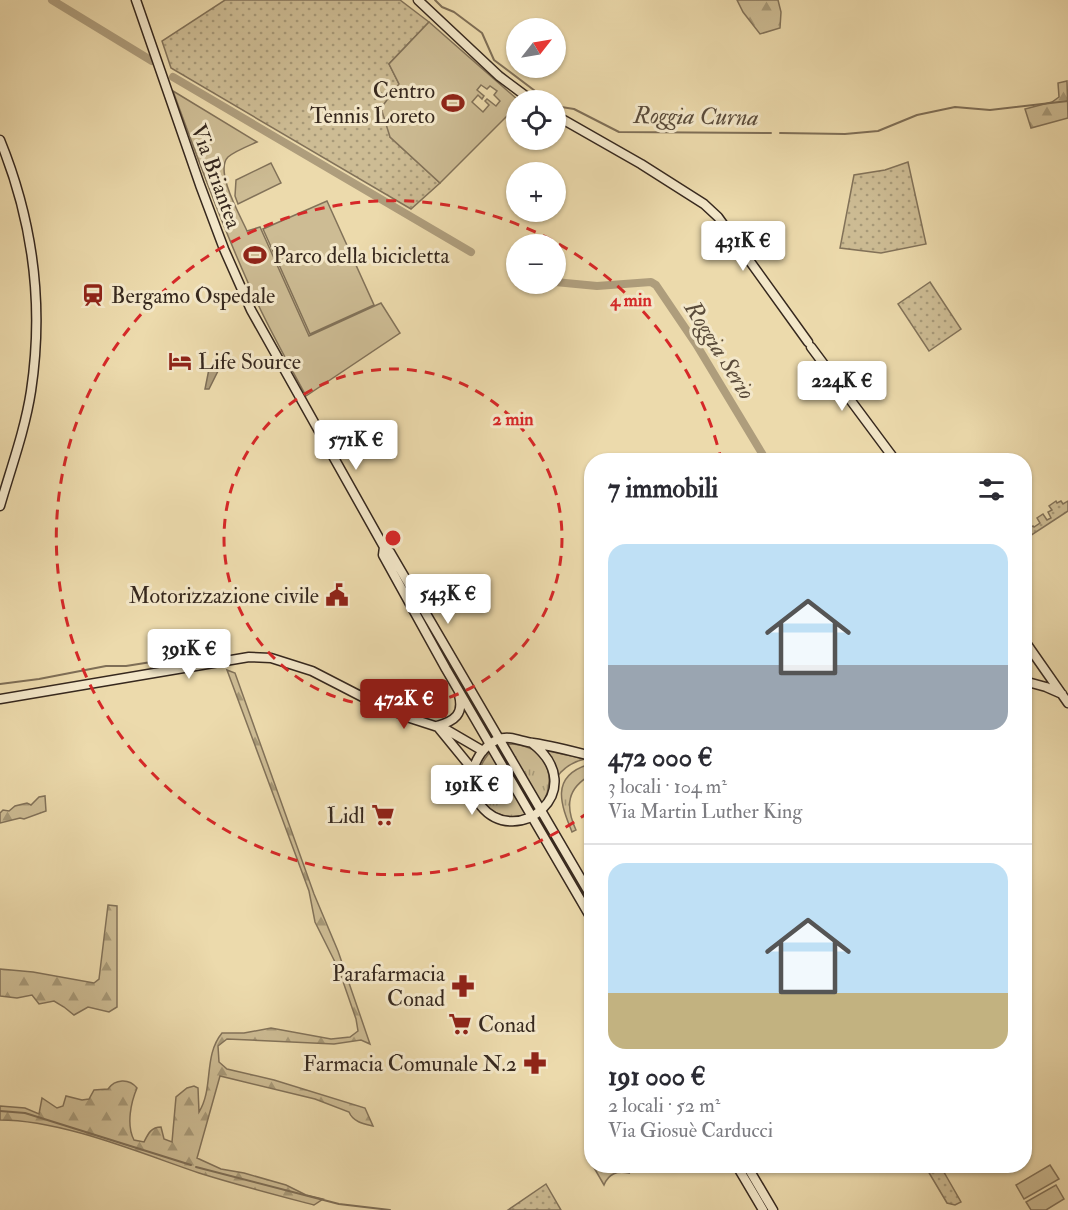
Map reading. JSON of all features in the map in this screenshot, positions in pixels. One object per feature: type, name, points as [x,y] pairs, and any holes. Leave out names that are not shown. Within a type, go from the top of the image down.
[{"type":"street","name":"Via Briantea","points":[[136,0],[200,185],[224,249],[251,310],[384,547],[390,552],[584,884]]},
{"type":"street","points":[[419,0],[499,76],[518,90]]},
{"type":"street","points":[[566,121],[641,164],[704,204],[718,217],[890,453]]},
{"type":"street","points":[[0,140],[29,233],[35,270],[37,312],[31,391],[0,506]]},
{"type":"street","name":"Via Briantea","points":[[384,547],[383,555],[584,906]]},
{"type":"street","points":[[1032,651],[1065,695],[1068,703]]},
{"type":"street","points":[[0,699],[249,657],[270,658],[293,663],[312,671],[380,706],[437,726],[468,740],[483,751]]},
{"type":"street","points":[[1032,683],[1065,695]]},
{"type":"street","points":[[437,726],[450,722],[458,714],[462,705],[458,689]]},
{"type":"street","points":[[437,726],[473,770]]},
{"type":"street","points":[[532,743],[544,753],[554,773],[554,788],[541,811],[518,821],[504,820],[491,815],[480,806],[474,793],[473,770],[490,743],[508,738],[532,743],[584,758]]},
{"type":"street","points":[[741,1173],[763,1210]]},
{"type":"street","points":[[751,1173],[773,1210]]},
{"type":"green space","points":[[225,0],[400,0],[429,22],[389,64],[399,84],[390,137],[440,183],[411,209],[171,68],[162,41]]},
{"type":"green space","points":[[737,0],[778,0],[781,12],[780,28],[760,34]]},
{"type":"green space","name":"Centro Tennis Loreto","points":[[429,22],[507,90],[506,117],[440,183],[390,137],[381,108],[399,84],[389,64]],"holes":[[[481,85],[487,89],[490,86],[497,91],[494,95],[500,101],[496,106],[487,99],[485,101],[489,105],[483,112],[472,102],[478,95],[482,99],[484,96],[477,90]]]},
{"type":"green space","points":[[1067,81],[1068,118],[1031,128],[1025,109],[1052,102],[1059,97],[1058,83]]},
{"type":"green space","name":"Parco della bicicletta","points":[[173,91],[257,142],[228,157],[224,172],[226,183],[247,231],[260,227],[309,336],[381,303],[400,333],[306,396],[274,338],[236,255]]},
{"type":"green space","points":[[908,162],[926,244],[881,253],[840,248],[854,175],[885,170]]},
{"type":"green space","points":[[271,163],[281,183],[238,204],[235,196],[236,180]]},
{"type":"green space","points":[[327,201],[374,305],[310,334],[263,229]]},
{"type":"green space","points":[[930,282],[961,329],[929,351],[898,304]]},
{"type":"green space","points":[[1056,501],[1057,503],[1061,501],[1063,504],[1068,501],[1068,511],[1032,535],[1032,527],[1040,523],[1037,518],[1043,514],[1047,520],[1051,518],[1048,512],[1052,510],[1049,506]]},
{"type":"green space","points":[[227,670],[235,673],[370,1044],[361,1040],[334,1044],[227,1039],[218,1046],[219,1062],[227,1069],[274,1080],[365,1108],[373,1126],[356,1120],[349,1112],[315,1099],[220,1076],[197,1158],[221,1169],[286,1185],[306,1195],[323,1199],[314,1205],[199,1173],[75,1131],[24,1121],[0,1120],[0,1106],[25,1108],[39,1114],[42,1098],[57,1108],[63,1106],[66,1096],[82,1100],[89,1099],[94,1090],[108,1089],[114,1083],[126,1081],[137,1088],[130,1114],[130,1128],[134,1140],[144,1142],[152,1130],[161,1127],[164,1139],[172,1142],[176,1097],[187,1088],[194,1086],[198,1088],[199,1112],[204,1103],[210,1062],[216,1042],[222,1033],[244,1033],[271,1028],[331,1039],[350,1037],[358,1031],[339,970],[315,922],[309,891]]},
{"type":"green space","points":[[507,744],[531,749],[545,763],[549,783],[542,806]]},
{"type":"green space","points":[[497,746],[535,809],[533,812],[496,748]]},
{"type":"green space","points":[[544,750],[584,759],[569,765],[557,777],[554,763]]},
{"type":"green space","points":[[490,752],[527,816],[512,817],[498,814],[481,800],[477,790],[477,778],[481,765]]},
{"type":"green space","points":[[584,766],[584,779],[570,798],[570,813],[576,830],[572,832],[564,812],[562,793],[563,784],[575,770]]},
{"type":"green space","points":[[45,796],[46,811],[24,819],[0,823],[0,813],[3,810],[9,811],[15,806],[27,803],[31,805],[39,797]]},
{"type":"green space","points":[[543,821],[584,890],[584,895],[541,822]]},
{"type":"green space","points":[[108,905],[117,906],[117,1007],[109,1012],[88,1007],[74,1015],[54,1001],[39,1004],[32,995],[17,998],[0,996],[0,969],[33,972],[94,983],[99,979]]},
{"type":"green space","points":[[1050,1165],[1059,1179],[1024,1199],[1016,1185]]},
{"type":"green space","points":[[597,1173],[618,1173],[608,1178],[604,1185]]},
{"type":"green space","points":[[929,1173],[944,1173],[961,1202],[955,1205],[947,1203]]},
{"type":"green space","points":[[546,1184],[561,1210],[508,1210]]},
{"type":"green space","points":[[1056,1185],[1064,1199],[1046,1210],[1031,1210],[1026,1202]]},
{"type":"shaded area","points":[[209,369],[218,371],[209,389],[205,389]]},
{"type":"waterway","points":[[52,0],[152,61]]},
{"type":"waterway","name":"Roggia Curna","points":[[435,0],[482,33],[494,60],[534,90]]},
{"type":"waterway","points":[[173,77],[471,252]]},
{"type":"waterway","name":"Roggia Curna","points":[[780,133],[845,134],[878,131],[917,115],[955,107],[990,110],[1068,101]]},
{"type":"waterway","name":"Roggia Curna","points":[[566,108],[574,109],[619,132],[771,133]]},
{"type":"waterway","name":"Roggia Serio","points":[[566,283],[597,286],[651,282],[656,285],[696,344],[762,453]]},
{"type":"waterway","points":[[0,684],[106,666],[126,666],[183,657]]},
{"type":"waterway","points":[[0,1111],[25,1113],[191,1165]]},
{"type":"waterway","points":[[196,1167],[339,1204],[390,1210]]},
{"type":"place","name":"Centro Tennis Loreto","points":[[453,103]]},
{"type":"place","name":"Parco della bicicletta","points":[[255,255]]},
{"type":"place","name":"Bergamo Ospedale","points":[[93,295]]},
{"type":"place","name":"Life Source","points":[[180,361]]},
{"type":"place","name":"Motorizzazione civile","points":[[337,595]]},
{"type":"place","name":"Lidl","points":[[383,815]]},
{"type":"place","name":"Parafarmacia Conad","points":[[463,986]]},
{"type":"place","name":"Conad","points":[[460,1024]]},
{"type":"place","name":"Farmacia Comunale N.2","points":[[535,1063]]}]
